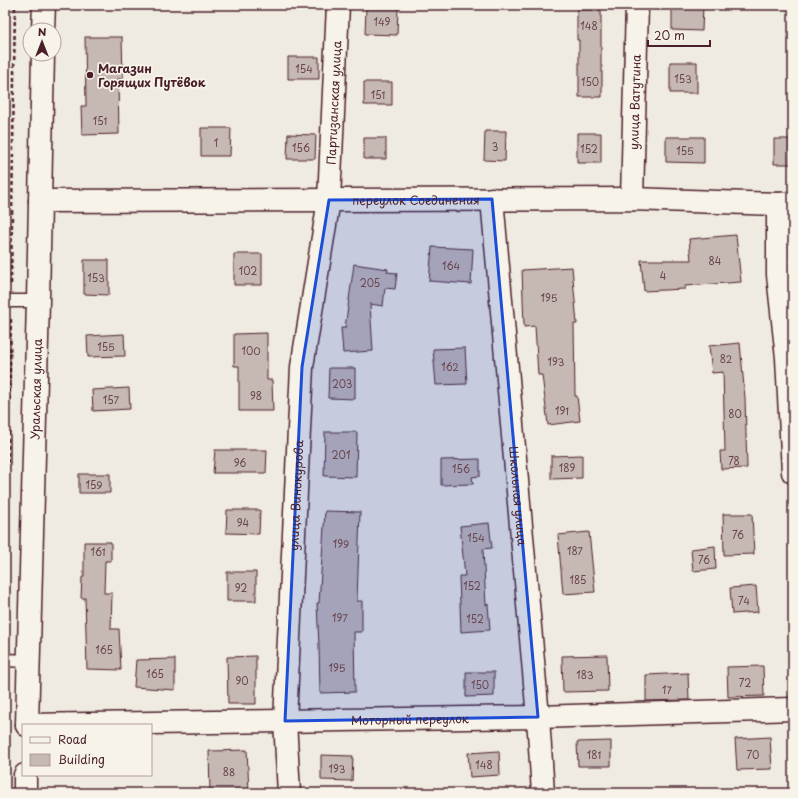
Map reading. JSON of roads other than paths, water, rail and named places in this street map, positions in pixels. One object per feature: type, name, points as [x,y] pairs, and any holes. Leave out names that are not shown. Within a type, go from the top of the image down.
[{"type":"street","points":[[44,5],[44,22]]},
{"type":"street","name":"Партизанская улица","points":[[329,200],[338,5]]},
{"type":"street","name":"улица Ватутина","points":[[632,199],[637,5]]},
{"type":"street","name":"Уральская улица","points":[[27,724],[43,62]]},
{"type":"street","name":"Школьная улица","points":[[492,199],[538,717],[543,793]]},
{"type":"street","name":"переулок Соединения","points":[[40,201],[632,199],[785,204]]},
{"type":"street","name":"улица Винокурова","points":[[289,793],[285,721],[302,367],[329,200]]},
{"type":"street","points":[[785,204],[778,275],[787,358],[793,472]]},
{"type":"street","name":"Моторный переулок","points":[[92,724],[538,717],[793,709]]},
{"type":"street","points":[[25,793],[26,776]]},
{"type":"lane","points":[[5,301],[38,301]]},
{"type":"lane","points":[[5,660],[29,661]]},
{"type":"place","name":"Магазин Горящих Путёвок","points":[[90,75]]}]
